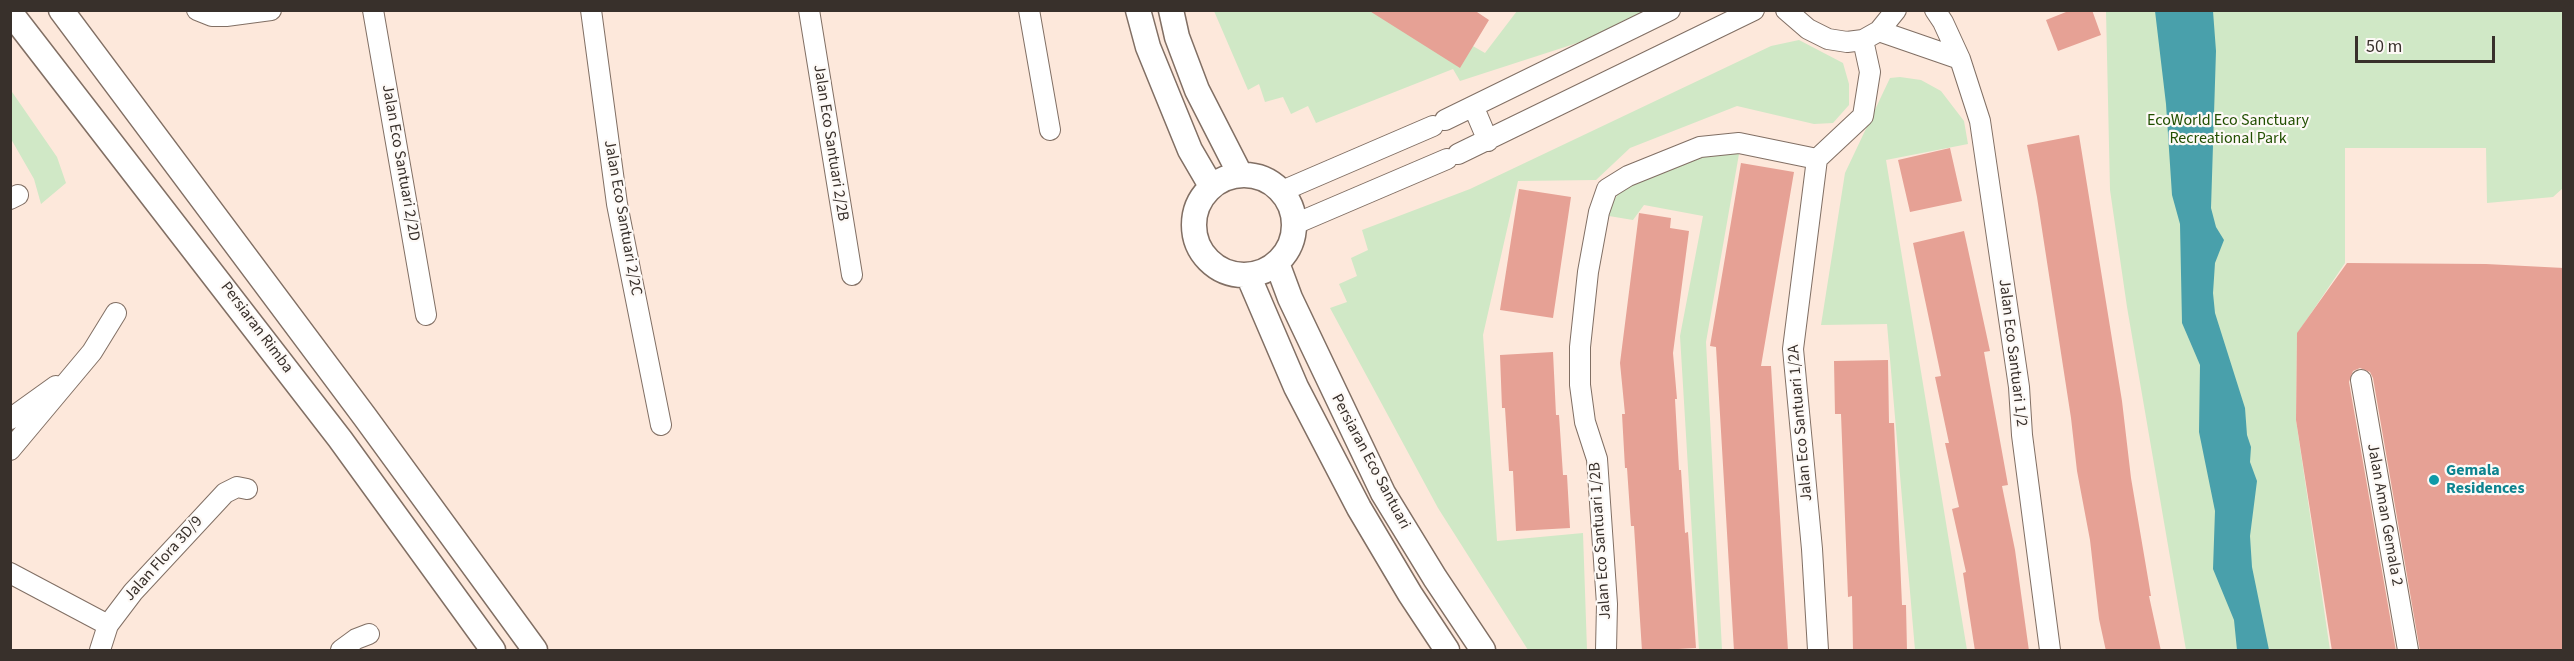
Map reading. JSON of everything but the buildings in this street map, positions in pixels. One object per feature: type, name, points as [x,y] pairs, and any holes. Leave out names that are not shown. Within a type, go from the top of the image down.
[{"type":"street","name":"Persiaran Rimba","points":[[61,10],[365,417],[536,651]]},
{"type":"street","points":[[197,10],[212,16],[271,10]]},
{"type":"street","name":"Jalan Eco Santuari 2/2D","points":[[373,10],[426,315]]},
{"type":"street","name":"Jalan Eco Santuari 2/2C","points":[[591,10],[617,204],[661,425]]},
{"type":"street","name":"Jalan Eco Santuari 2/2B","points":[[809,10],[852,275]]},
{"type":"street","points":[[1029,10],[1050,130]]},
{"type":"street","points":[[1138,10],[1148,47],[1170,102],[1190,150],[1211,186]]},
{"type":"street","points":[[1170,10],[1197,90],[1240,174]]},
{"type":"street","points":[[1281,190],[1474,108],[1670,10]]},
{"type":"street","points":[[1294,224],[1488,141],[1754,10]]},
{"type":"street","points":[[1786,10],[1797,22],[1828,39],[1870,72]]},
{"type":"street","points":[[1817,159],[1863,116],[1870,72],[1871,36],[1896,10]]},
{"type":"street","name":"Jalan Eco Santuari 1/2","points":[[1935,10],[1960,59],[1980,121],[2019,387],[2022,435],[2050,651]]},
{"type":"street","name":"Persiaran Rimba","points":[[10,12],[325,420],[493,651]]},
{"type":"street","points":[[1828,39],[1847,42],[1871,36],[1960,59]]},
{"type":"street","points":[[1474,108],[1488,141]]},
{"type":"street","name":"Jalan Eco Santuari 1/2B","points":[[1606,651],[1607,604],[1597,459],[1585,422],[1580,385],[1588,272],[1599,212],[1607,189],[1628,176],[1700,147],[1739,143],[1817,159]]},
{"type":"street","name":"Jalan Eco Santuari 1/2A","points":[[1817,159],[1793,349],[1812,549],[1818,651]]},
{"type":"street","points":[[1240,174],[1255,175],[1270,181],[1281,190],[1289,201],[1294,224],[1290,245],[1277,263],[1263,272],[1248,275],[1232,274],[1218,268],[1206,258],[1198,244],[1194,229],[1195,213],[1201,198],[1211,186],[1225,178],[1240,174]]},
{"type":"street","name":"Persiaran Eco Santuari","points":[[1277,263],[1304,329],[1383,493],[1482,651]]},
{"type":"street","name":"Persiaran Eco Santuari","points":[[1248,275],[1260,308],[1296,387],[1359,508],[1447,651]]},
{"type":"street","points":[[10,450],[48,408],[92,352],[116,313]]},
{"type":"street","points":[[10,419],[75,372]]},
{"type":"street","name":"Jalan Aman Gemala 2","points":[[2361,380],[2408,651]]},
{"type":"street","name":"Jalan Flora 3D/9","points":[[100,651],[108,625],[133,592],[225,493],[237,487],[247,489]]},
{"type":"street","points":[[10,573],[108,625]]},
{"type":"street","points":[[342,651],[356,639],[369,634]]},
{"type":"green space","points":[[1214,11],[1412,11],[1485,53],[1517,11],[1676,11],[1460,81],[1453,69],[1316,123],[1308,106],[1291,114],[1283,97],[1265,102],[1259,84],[1248,90]]},
{"type":"green space","name":"EcoWorld Eco Sanctuary Recreational Park","points":[[2106,11],[2563,11],[2563,188],[2553,197],[2487,203],[2486,148],[2345,148],[2345,263],[2297,334],[2296,420],[2330,650],[2186,650],[2127,307],[2110,190]]},
{"type":"green space","points":[[1799,40],[1843,63],[1849,84],[1849,105],[1833,123],[1814,124],[1737,106],[1630,148],[1596,180],[1518,181],[1483,335],[1497,541],[1583,533],[1587,650],[1528,650],[1438,508],[1330,308],[1347,302],[1339,284],[1357,276],[1351,258],[1368,250],[1362,230],[1470,189],[1771,46]]},
{"type":"green space","points":[[1890,78],[1921,80],[1941,91],[1964,121],[1968,144],[1886,160],[1967,650],[1915,650],[1887,324],[1821,325],[1845,173]]},
{"type":"green space","points":[[10,89],[57,157],[66,183],[41,204],[34,179],[11,139]]},
{"type":"green space","points":[[1720,151],[1739,154],[1706,342],[1722,650],[1699,650],[1680,336],[1703,216],[1644,205],[1633,220],[1609,216],[1612,203],[1620,191],[1648,173]]},
{"type":"water","points":[[2155,11],[2213,11],[2216,51],[2211,208],[2216,227],[2224,240],[2215,263],[2213,293],[2215,313],[2245,408],[2247,435],[2251,447],[2250,462],[2257,481],[2250,536],[2252,567],[2269,650],[2237,650],[2234,620],[2213,569],[2215,511],[2199,432],[2200,365],[2182,323],[2180,224],[2172,195],[2166,104]]},
{"type":"place","name":"Gemala Residences","points":[[2434,480]]}]
